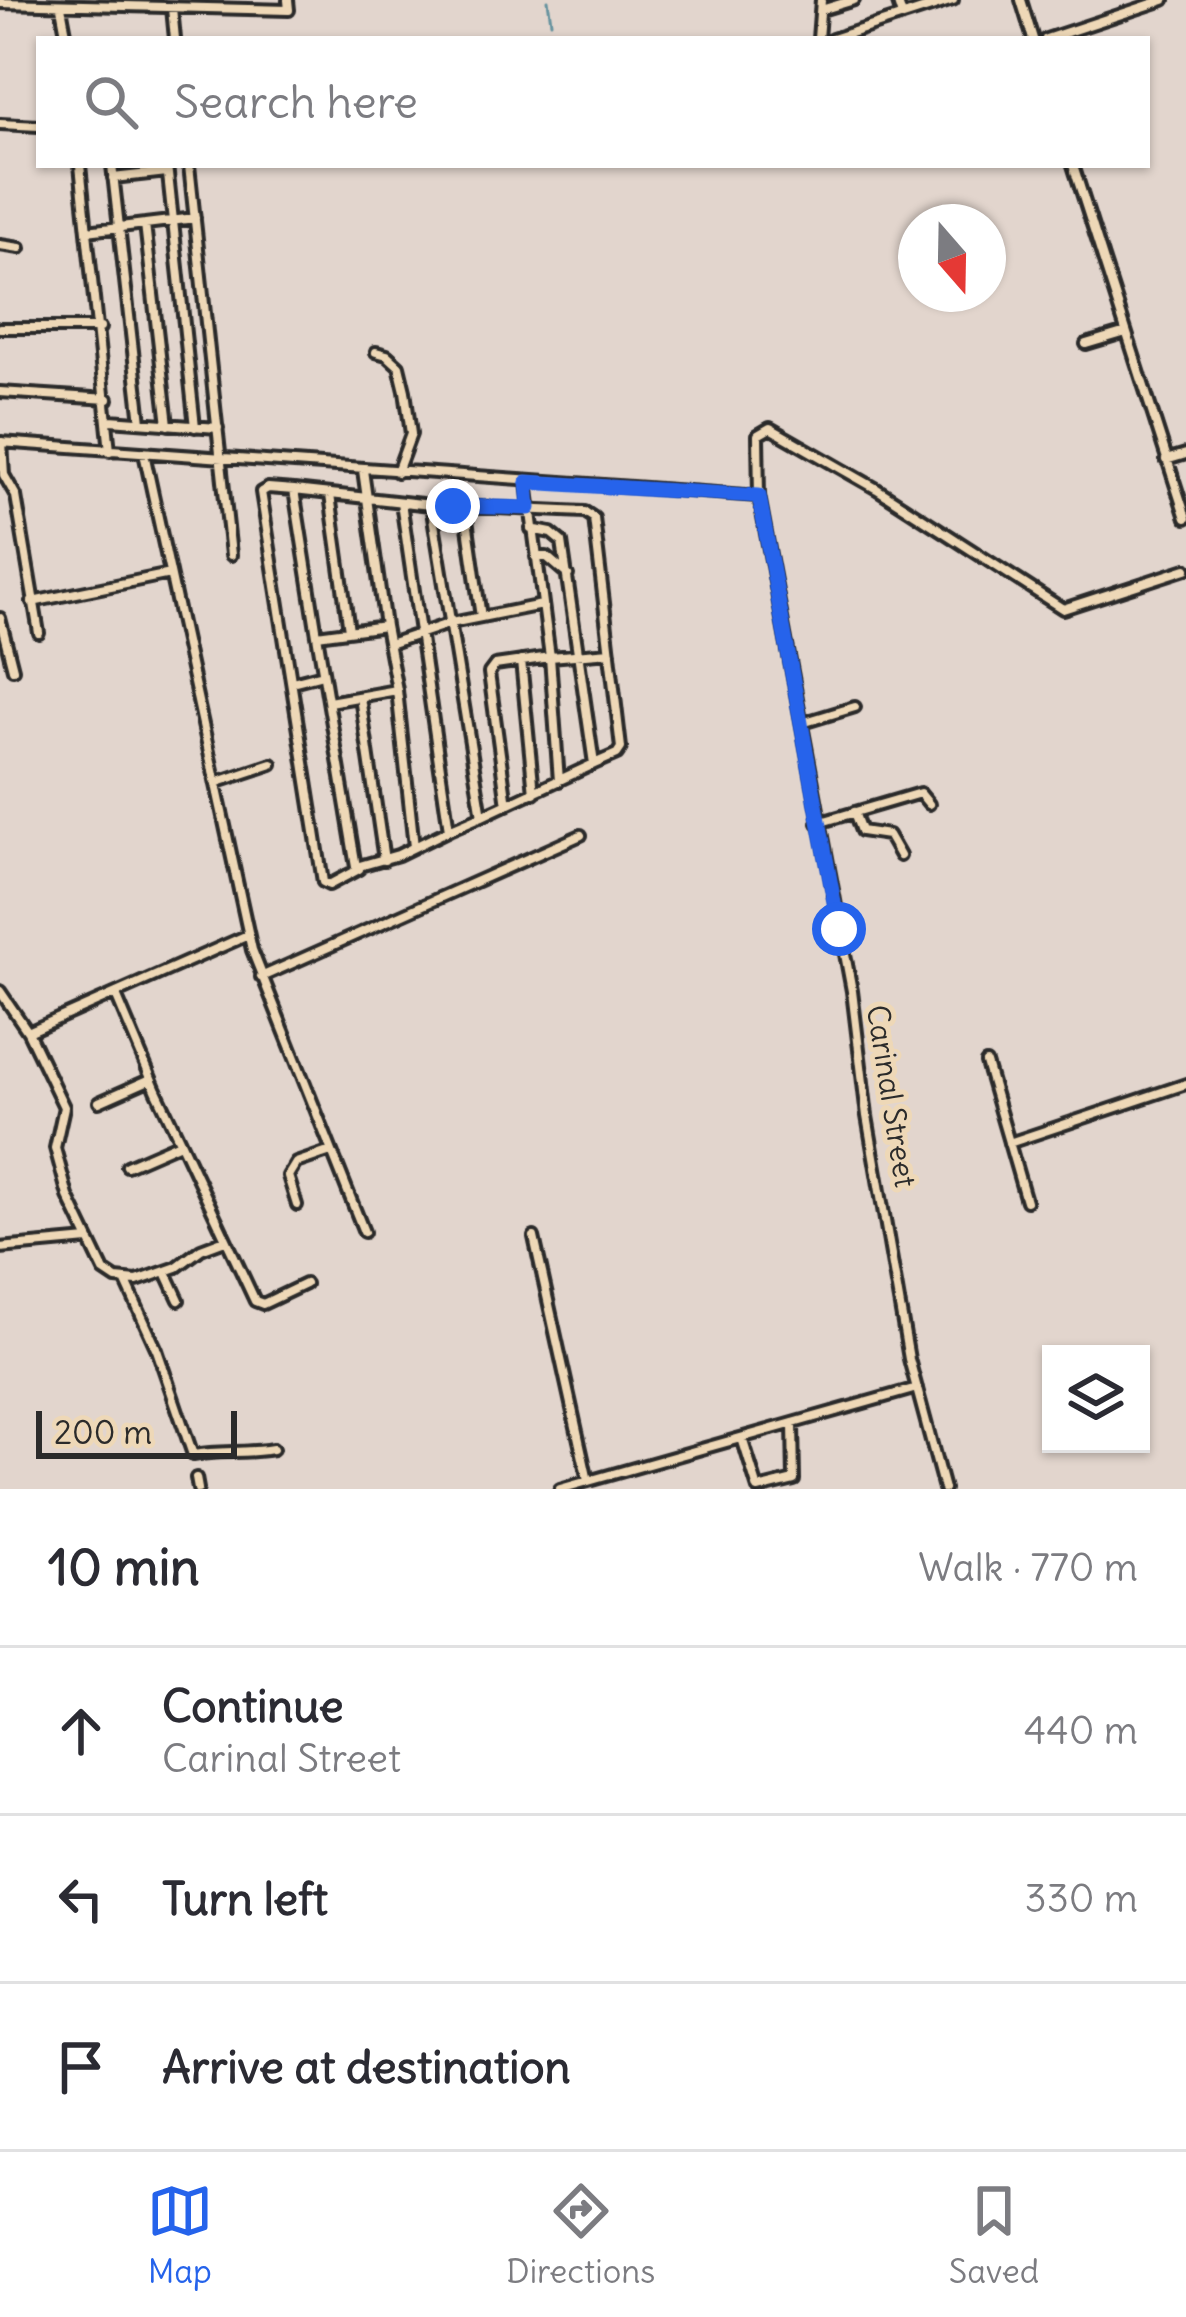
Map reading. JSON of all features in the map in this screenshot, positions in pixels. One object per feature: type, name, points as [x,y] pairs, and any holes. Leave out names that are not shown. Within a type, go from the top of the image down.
[{"type":"street","points":[[0,3],[289,10],[288,0]]},
{"type":"street","points":[[818,36],[821,5],[854,0]]},
{"type":"street","points":[[897,0],[902,16]]},
{"type":"street","points":[[841,36],[931,3],[953,0]]},
{"type":"street","points":[[1021,0],[1033,36]]},
{"type":"street","points":[[1055,36],[1164,0]]},
{"type":"street","points":[[62,7],[67,36]]},
{"type":"street","points":[[172,8],[176,36]]},
{"type":"street","points":[[0,124],[36,127]]},
{"type":"street","points":[[80,168],[110,451]]},
{"type":"street","points":[[112,168],[141,422]]},
{"type":"street","points":[[190,168],[231,555]]},
{"type":"street","points":[[1073,168],[1186,516]]},
{"type":"street","points":[[113,178],[167,169],[195,427]]},
{"type":"street","points":[[87,231],[195,218]]},
{"type":"street","points":[[146,224],[168,424]]},
{"type":"street","points":[[0,245],[20,248]]},
{"type":"street","points":[[0,328],[100,328]]},
{"type":"street","points":[[1086,344],[1126,332]]},
{"type":"street","points":[[376,352],[394,360],[403,377],[412,429],[398,472]]},
{"type":"street","points":[[0,392],[107,399]]},
{"type":"street","points":[[110,420],[218,428]]},
{"type":"street","name":"Carinal Street","points":[[944,1489],[909,1359],[867,1116],[852,991],[759,496],[758,435],[774,429],[1064,609],[1186,568]]},
{"type":"street","points":[[39,633],[16,496],[4,476],[1,442],[759,496]]},
{"type":"street","points":[[144,453],[248,935],[364,1232]]},
{"type":"street","points":[[1166,460],[1186,454]]},
{"type":"street","points":[[363,470],[397,690],[414,847]]},
{"type":"street","points":[[527,482],[550,657],[559,782]]},
{"type":"street","points":[[268,488],[330,495],[585,512],[596,521],[621,748],[559,782],[329,885],[323,882],[261,492],[268,488]]},
{"type":"street","points":[[294,490],[354,863],[359,869]]},
{"type":"street","points":[[330,495],[350,630]]},
{"type":"street","points":[[401,502],[449,830]]},
{"type":"street","points":[[430,505],[482,816]]},
{"type":"street","points":[[465,506],[481,616]]},
{"type":"street","points":[[531,529],[559,537],[594,764]]},
{"type":"street","points":[[536,557],[547,557],[568,575]]},
{"type":"street","points":[[32,602],[170,574]]},
{"type":"street","points":[[389,644],[451,622],[542,604]]},
{"type":"street","points":[[0,618],[13,670]]},
{"type":"street","points":[[317,635],[385,626]]},
{"type":"street","points":[[507,805],[489,673],[495,665],[610,652]]},
{"type":"street","points":[[521,661],[534,793]]},
{"type":"street","points":[[292,682],[323,674]]},
{"type":"street","points":[[328,702],[397,690]]},
{"type":"street","points":[[360,697],[384,860]]},
{"type":"street","points":[[802,723],[856,707]]},
{"type":"street","points":[[218,782],[272,764]]},
{"type":"street","points":[[818,823],[920,793],[929,804]]},
{"type":"street","points":[[854,812],[864,833],[888,835],[900,856]]},
{"type":"street","points":[[261,977],[581,835]]},
{"type":"street","points":[[28,1033],[248,935]]},
{"type":"street","points":[[0,991],[28,1033],[64,1107],[55,1148],[68,1196],[104,1271],[126,1282],[157,1350],[193,1455],[219,1450],[236,1456],[273,1449]]},
{"type":"street","points":[[116,995],[180,1143],[258,1304],[304,1284]]},
{"type":"street","points":[[986,1063],[1026,1201]]},
{"type":"street","points":[[98,1102],[151,1078]]},
{"type":"street","points":[[1010,1143],[1186,1084]]},
{"type":"street","points":[[127,1166],[180,1143]]},
{"type":"street","points":[[297,1205],[288,1176],[296,1163],[331,1151]]},
{"type":"street","points":[[534,1237],[588,1481]]},
{"type":"street","points":[[0,1247],[89,1240]]},
{"type":"street","points":[[126,1282],[166,1272],[225,1240]]},
{"type":"street","points":[[166,1272],[179,1300]]},
{"type":"street","points":[[560,1489],[917,1388]]},
{"type":"street","points":[[742,1438],[758,1489],[794,1480],[793,1423]]},
{"type":"waterway","points":[[548,0],[551,22]]},
{"type":"route","points":[[453,506],[529,508],[527,482],[759,496],[839,929]]}]
